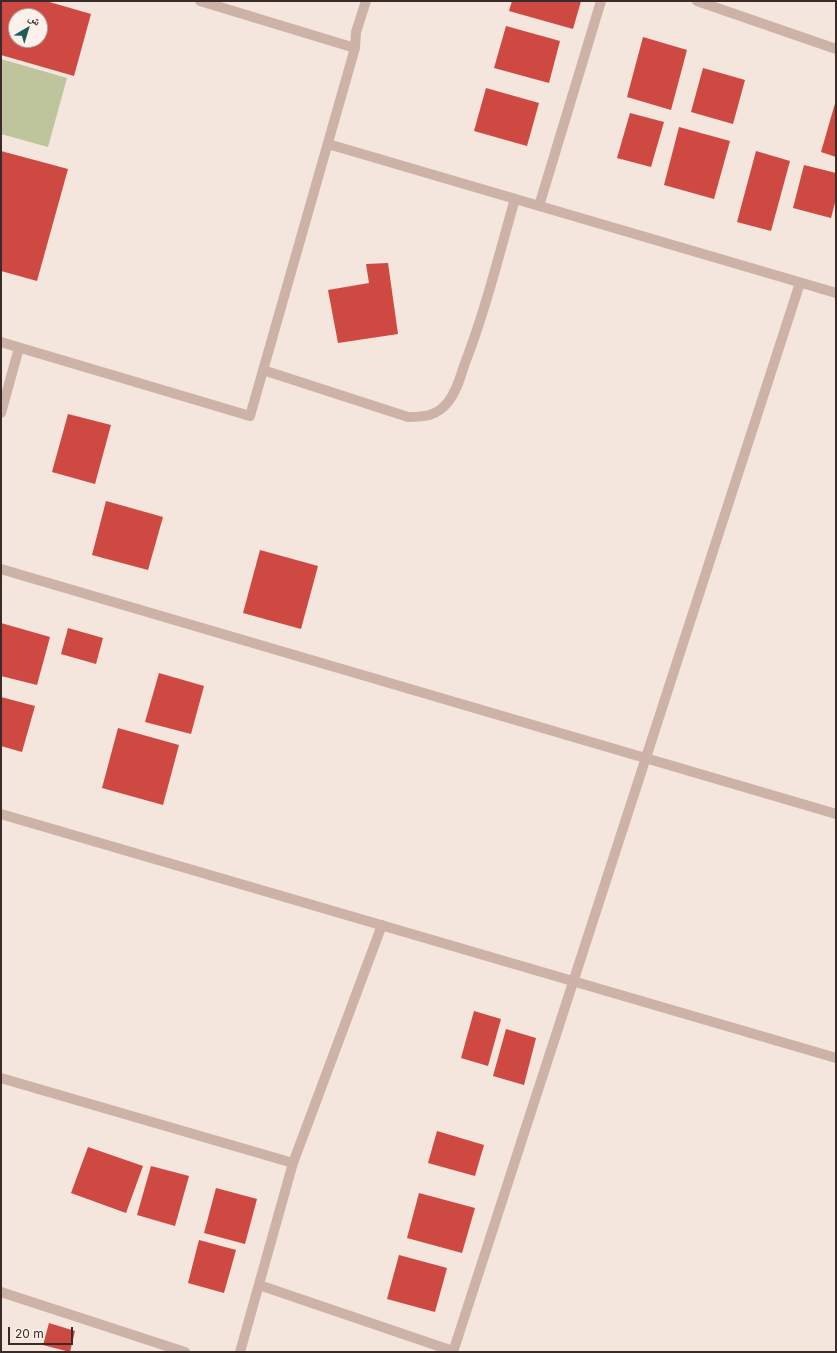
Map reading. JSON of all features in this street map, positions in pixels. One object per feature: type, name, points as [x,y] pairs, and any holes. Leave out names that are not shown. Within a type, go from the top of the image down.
[{"type":"street","points":[[200,1],[355,48]]},
{"type":"street","points":[[1,342],[250,416],[355,48],[356,32],[366,1]]},
{"type":"street","points":[[539,206],[601,1]]},
{"type":"street","points":[[697,1],[836,50]]},
{"type":"street","points":[[328,144],[836,293]]},
{"type":"street","points":[[263,370],[408,417],[425,417],[436,412],[449,401],[456,387],[477,331],[515,199]]},
{"type":"street","points":[[259,1285],[453,1352],[800,282]]},
{"type":"street","points":[[1,413],[19,348]]},
{"type":"street","points":[[1,568],[836,814]]},
{"type":"street","points":[[1,814],[836,1058]]},
{"type":"street","points":[[240,1352],[293,1163],[382,925]]},
{"type":"street","points":[[1,1078],[293,1163]]},
{"type":"street","points":[[1,1292],[185,1352]]},
{"type":"green space","points":[[1,59],[67,78],[48,147],[1,134]]},
{"type":"building","points":[[1,1],[46,1],[91,14],[74,76],[1,55]]},
{"type":"building","points":[[512,1],[581,1],[573,29],[509,11]]},
{"type":"building","points":[[506,26],[560,41],[549,83],[494,68]]},
{"type":"building","points":[[643,37],[687,50],[671,110],[627,97]]},
{"type":"building","points":[[703,68],[745,80],[733,124],[691,112]]},
{"type":"building","points":[[486,88],[539,103],[527,146],[474,131]]},
{"type":"building","points":[[836,100],[836,157],[821,152]]},
{"type":"building","points":[[630,113],[664,122],[651,167],[617,158]]},
{"type":"building","points":[[679,127],[730,141],[714,199],[664,185]]},
{"type":"building","points":[[1,151],[68,169],[37,281],[1,271]]},
{"type":"building","points":[[756,151],[790,161],[771,231],[737,222]]},
{"type":"building","points":[[804,165],[836,173],[836,199],[831,218],[793,208]]},
{"type":"building","points":[[388,263],[398,334],[338,343],[328,290],[369,283],[366,264]]},
{"type":"building","points":[[68,414],[111,425],[95,484],[52,472]]},
{"type":"building","points":[[106,501],[163,517],[148,570],[92,555]]},
{"type":"building","points":[[260,550],[318,566],[301,629],[243,613]]},
{"type":"building","points":[[1,623],[50,637],[37,685],[1,676]]},
{"type":"building","points":[[68,628],[103,638],[96,664],[61,654]]},
{"type":"building","points":[[159,673],[204,686],[191,734],[145,722]]},
{"type":"building","points":[[1,697],[35,706],[22,752],[1,746]]},
{"type":"building","points":[[118,728],[179,745],[163,805],[102,788]]},
{"type":"building","points":[[474,1011],[501,1019],[488,1066],[461,1058]]},
{"type":"building","points":[[506,1029],[536,1038],[524,1085],[493,1076]]},
{"type":"building","points":[[437,1131],[484,1145],[475,1176],[428,1163]]},
{"type":"building","points":[[88,1147],[143,1166],[126,1213],[71,1193]]},
{"type":"building","points":[[151,1166],[189,1176],[175,1226],[137,1215]]},
{"type":"building","points":[[216,1188],[257,1199],[245,1244],[204,1233]]},
{"type":"building","points":[[419,1193],[475,1208],[462,1253],[407,1238]]},
{"type":"building","points":[[199,1240],[236,1250],[224,1293],[188,1283]]},
{"type":"building","points":[[399,1255],[447,1268],[435,1312],[387,1299]]},
{"type":"building","points":[[49,1323],[75,1331],[70,1352],[43,1345]]}]
